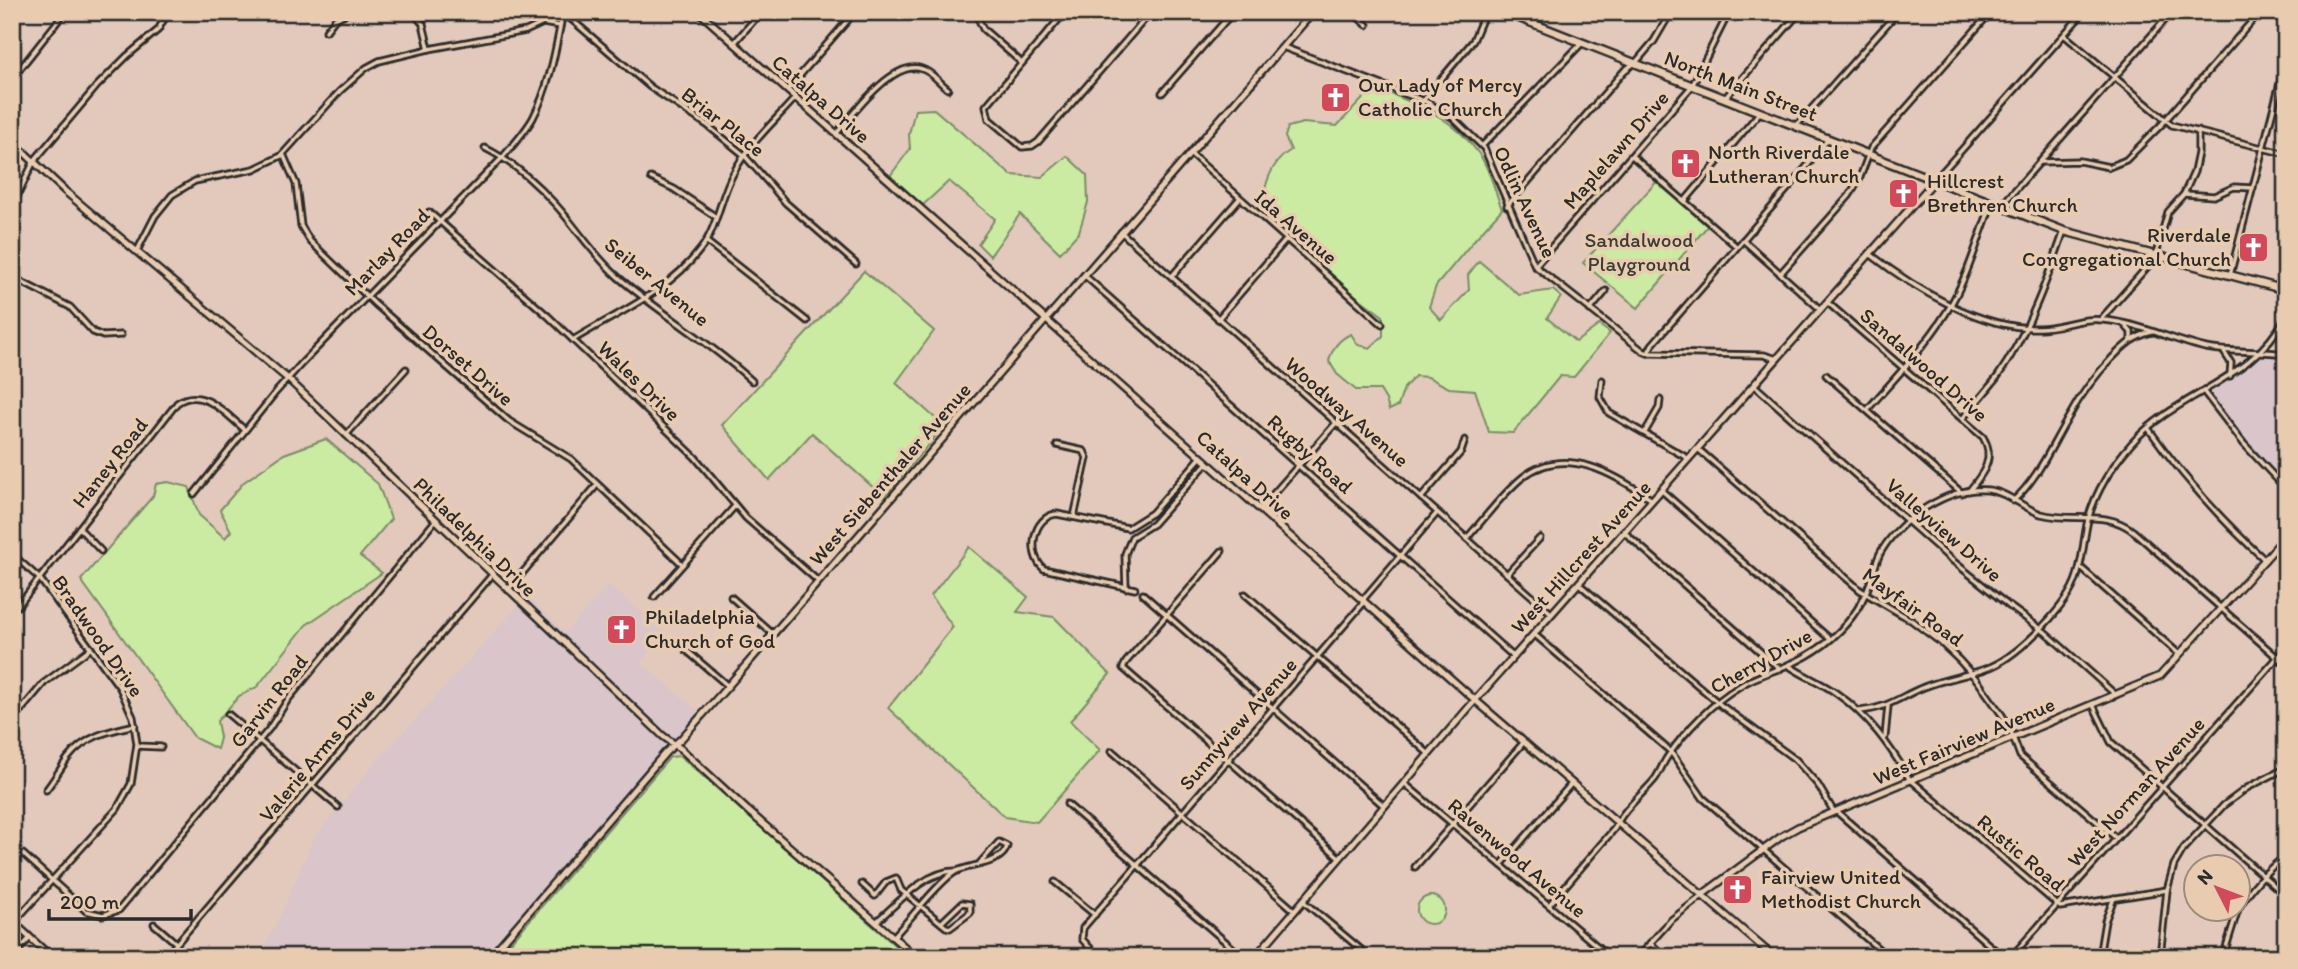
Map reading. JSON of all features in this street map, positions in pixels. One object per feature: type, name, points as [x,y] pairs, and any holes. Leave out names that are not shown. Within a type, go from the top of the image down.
[{"type":"main road","name":"North Main Street","points":[[1504,12],[2064,231],[2286,290]]},
{"type":"street","points":[[12,79],[65,12]]},
{"type":"street","points":[[12,207],[34,161],[97,86],[158,30],[168,12]]},
{"type":"street","points":[[326,31],[335,19],[349,12]]},
{"type":"street","points":[[413,12],[424,24],[429,49]]},
{"type":"street","points":[[137,251],[161,207],[180,189],[201,180],[254,169],[283,154],[340,91],[366,68],[379,61],[429,49],[518,33],[543,23],[554,12]]},
{"type":"street","name":"Marlay Road","points":[[194,494],[288,379],[503,157],[527,126],[536,111],[555,56],[563,12]]},
{"type":"street","name":"Briar Place","points":[[563,12],[650,87],[707,125],[744,155],[786,202],[856,264]]},
{"type":"street","name":"Catalpa Drive","points":[[699,12],[1475,700],[1774,957]]},
{"type":"street","points":[[734,43],[761,12]]},
{"type":"street","points":[[788,89],[855,12]]},
{"type":"street","points":[[982,12],[980,25],[1022,62]]},
{"type":"street","points":[[1065,12],[989,101],[986,113],[989,119],[1016,144],[1024,147],[1032,146],[1151,12]]},
{"type":"street","points":[[1162,93],[1233,12]]},
{"type":"street","points":[[1288,12],[1307,20]]},
{"type":"street","name":"West Siebenthaler Avenue","points":[[490,957],[1313,12]]},
{"type":"street","points":[[1352,12],[1367,26]]},
{"type":"street","points":[[1422,101],[1473,41],[1485,12]]},
{"type":"street","points":[[1507,206],[1624,71],[1654,41],[1671,12]]},
{"type":"street","name":"Maplelawn Drive","points":[[1535,266],[1692,86],[1729,12]]},
{"type":"street","points":[[1725,98],[1801,12]]},
{"type":"street","points":[[1796,126],[1898,12]]},
{"type":"street","points":[[1780,274],[1849,196],[1859,180],[1868,154],[1885,132],[1991,12]]},
{"type":"street","points":[[1935,180],[2084,12]]},
{"type":"street","points":[[2001,206],[2172,12]]},
{"type":"street","points":[[2040,162],[2069,160],[2100,167],[2115,166],[2126,160],[2166,120],[2260,12]]},
{"type":"street","points":[[543,23],[560,26]]},
{"type":"street","points":[[2064,35],[2172,125],[2286,154]]},
{"type":"street","points":[[1482,146],[1582,43]]},
{"type":"street","name":"Odlin Avenue","points":[[1283,47],[1447,113],[1482,146],[1535,266],[1648,353]]},
{"type":"street","points":[[2230,275],[2286,60]]},
{"type":"street","points":[[837,133],[867,98],[904,70],[913,67],[925,70],[948,89]]},
{"type":"street","points":[[573,340],[645,297],[688,263],[706,241],[729,182],[744,155],[796,97]]},
{"type":"street","points":[[1685,201],[1760,112]]},
{"type":"street","points":[[2101,319],[2156,256],[2168,212],[2184,194],[2197,162],[2198,131]]},
{"type":"street","points":[[1648,353],[1828,139]]},
{"type":"street","name":"Philadelphia Drive","points":[[12,141],[66,192],[288,379],[602,680],[916,957]]},
{"type":"street","name":"Seiber Avenue","points":[[485,148],[503,157],[555,204],[585,244],[617,276],[708,343],[752,382]]},
{"type":"street","name":"Ida Avenue","points":[[1190,153],[1382,324]]},
{"type":"street","name":"Dorset Drive","points":[[283,154],[296,184],[299,219],[305,233],[367,296],[509,421],[564,453],[682,564]]},
{"type":"street","points":[[1632,156],[1736,246]]},
{"type":"street","points":[[651,178],[674,189],[716,217]]},
{"type":"street","name":"West Hillcrest Avenue","points":[[1255,957],[1475,700],[1935,180]]},
{"type":"street","points":[[2184,194],[2214,196],[2234,187],[2253,187]]},
{"type":"street","points":[[1171,277],[1239,199]]},
{"type":"street","points":[[1867,410],[1927,340],[1951,305],[1992,203]]},
{"type":"street","name":"Wales Drive","points":[[429,212],[573,340],[695,457],[734,506],[818,581]]},
{"type":"street","points":[[1962,418],[1999,375],[2026,328],[2064,231]]},
{"type":"street","name":"Woodway Avenue","points":[[1121,232],[1552,614]]},
{"type":"street","points":[[1218,319],[1286,240]]},
{"type":"street","points":[[1743,240],[1821,310]]},
{"type":"street","points":[[706,241],[807,321]]},
{"type":"street","points":[[1870,254],[1901,278],[1951,305],[1989,319],[2026,328],[2049,328],[2082,320],[2101,319],[2197,346],[2286,354]]},
{"type":"street","name":"Rugby Road","points":[[1084,275],[1514,657]]},
{"type":"street","points":[[12,277],[70,307],[93,332],[103,336],[121,335]]},
{"type":"street","points":[[1590,310],[1606,291]]},
{"type":"street","name":"Sandalwood Drive","points":[[1828,302],[1983,437],[1989,453],[1986,468],[1965,493]]},
{"type":"street","points":[[1860,712],[1888,706],[1924,687],[1992,667],[2010,656],[2065,599],[2080,567],[2089,517],[2110,472],[2125,451],[2147,427],[2170,410],[2230,376],[2260,351],[2286,317]]},
{"type":"street","points":[[2124,324],[2131,332],[2131,340]]},
{"type":"street","points":[[2013,501],[2022,494],[2038,471],[2089,385],[2131,340],[2154,332]]},
{"type":"street","points":[[2223,350],[2231,363],[2230,376]]},
{"type":"street","points":[[1648,353],[1764,355],[1777,359]]},
{"type":"street","points":[[346,435],[406,369]]},
{"type":"street","points":[[1826,375],[1965,493]]},
{"type":"street","points":[[1602,380],[1599,393],[1606,410],[1689,459]]},
{"type":"street","name":"Valleyview Drive","points":[[1754,385],[1975,580],[2039,628],[2116,695]]},
{"type":"street","points":[[2204,392],[2244,444],[2286,489]]},
{"type":"street","name":"Haney Road","points":[[18,606],[175,405],[194,397],[205,399],[246,430]]},
{"type":"street","points":[[1645,432],[1657,412],[1660,400]]},
{"type":"street","points":[[1259,509],[1336,423]]},
{"type":"street","points":[[2147,427],[2203,498],[2264,560]]},
{"type":"street","points":[[1421,498],[1461,452],[1465,440]]},
{"type":"street","points":[[1057,444],[1084,451],[1087,458],[1074,517]]},
{"type":"street","name":"Mayfair Road","points":[[1698,449],[1865,594],[1911,620],[1932,636],[1971,673],[2002,715],[2022,758],[2116,838]]},
{"type":"street","points":[[1136,589],[1046,570],[1038,564],[1034,548],[1036,531],[1050,514],[1128,528],[1152,513],[1200,457]]},
{"type":"street","points":[[1466,539],[1520,479],[1548,464],[1576,462],[1593,467],[1652,500]]},
{"type":"street","points":[[1126,588],[1125,555],[1132,537],[1160,517],[1207,463]]},
{"type":"street","points":[[508,590],[597,485]]},
{"type":"street","name":"Cherry Drive","points":[[1549,905],[1615,828],[1617,822],[1654,779],[1671,752],[1717,702],[1743,684],[1788,666],[1830,639],[1854,612],[1865,594],[1880,553],[1908,521],[1940,501],[1979,490],[1994,491],[2050,516],[2106,517],[2128,527],[2286,664]]},
{"type":"street","points":[[1661,491],[1830,639]]},
{"type":"street","points":[[654,597],[734,506]]},
{"type":"street","name":"Sunnyview Avenue","points":[[1098,957],[1082,939],[1083,928],[1361,606],[1363,600],[1437,513]]},
{"type":"street","name":"Garvin Road","points":[[52,880],[86,911],[93,914],[112,914],[127,900],[260,740],[287,701],[435,521]]},
{"type":"street","points":[[79,528],[101,551]]},
{"type":"street","points":[[1128,528],[1132,537]]},
{"type":"street","points":[[1624,532],[1780,669]]},
{"type":"street","name":"West Fairview Avenue","points":[[1638,957],[1671,920],[1792,830],[2160,676],[2286,536]]},
{"type":"street","points":[[1507,574],[1540,538]]},
{"type":"street","points":[[1222,551],[1123,667],[1339,858]]},
{"type":"street","name":"Bradwood Drive","points":[[12,554],[40,579],[120,688],[130,707],[137,746],[134,772],[122,802],[13,922]]},
{"type":"street","points":[[2080,567],[2180,655]]},
{"type":"street","name":"Valerie Arms Drive","points":[[166,957],[492,575]]},
{"type":"street","points":[[1579,583],[1717,702],[1796,760],[1818,785],[1835,811],[2003,957]]},
{"type":"street","points":[[1143,594],[1384,806]]},
{"type":"street","points":[[1245,594],[1429,754]]},
{"type":"street","points":[[731,597],[773,634]]},
{"type":"street","points":[[1534,634],[1671,752],[1699,793],[1888,957]]},
{"type":"street","points":[[12,721],[44,682],[91,648]]},
{"type":"street","name":"West Norman Avenue","points":[[2011,957],[2286,648]]},
{"type":"street","points":[[686,650],[728,686]]},
{"type":"street","name":"Rustic Road","points":[[1788,666],[1836,693],[1860,712],[1886,739],[1910,780],[2057,905],[2063,908],[2166,890]]},
{"type":"street","points":[[2092,704],[2111,742],[2286,896]]},
{"type":"street","points":[[1886,739],[1888,706]]},
{"type":"street","points":[[228,714],[338,807]]},
{"type":"street","points":[[46,790],[67,759],[87,740],[98,734],[135,725]]},
{"type":"street","points":[[1415,867],[1524,742]]},
{"type":"street","points":[[137,746],[161,747]]},
{"type":"street","points":[[1112,751],[1295,911]]},
{"type":"street","points":[[2160,957],[2166,890],[2179,855],[2204,825],[2235,796],[2286,768]]},
{"type":"street","name":"Ravenwood Avenue","points":[[1404,783],[1609,957]]},
{"type":"street","points":[[1501,864],[1572,783]]},
{"type":"street","points":[[1067,804],[1243,957]]},
{"type":"street","points":[[893,937],[950,875],[997,859],[1004,854],[1007,846],[999,842],[980,863]]},
{"type":"street","points":[[23,854],[52,880]]},
{"type":"street","points":[[2252,890],[2286,856]]},
{"type":"street","points":[[876,922],[907,895],[941,871],[957,871]]},
{"type":"street","points":[[862,884],[875,896],[886,882],[896,878],[901,890],[946,928],[952,928],[970,913],[970,904],[962,903],[941,923]]},
{"type":"street","points":[[1055,882],[1095,915]]},
{"type":"street","points":[[2099,957],[2103,928],[2114,898]]},
{"type":"street","points":[[1303,901],[1370,957]]},
{"type":"street","points":[[13,922],[51,957]]},
{"type":"street","points":[[2223,957],[2234,923]]},
{"type":"street","points":[[154,924],[177,944]]},
{"type":"street","points":[[12,957],[30,937]]},
{"type":"street","points":[[1650,943],[1665,957]]},
{"type":"street","points":[[2278,957],[2286,948]]},
{"type":"shaded area","points":[[2260,351],[2286,354],[2286,489],[2255,458],[2204,392],[2226,379]]},
{"type":"shaded area","points":[[608,585],[666,633],[640,662],[698,711],[486,957],[261,957],[314,838],[372,767],[521,603],[524,594],[565,633]]},
{"type":"green space","points":[[1374,87],[1432,112],[1457,129],[1483,160],[1502,209],[1436,286],[1429,307],[1441,320],[1469,290],[1468,275],[1479,261],[1519,295],[1553,290],[1561,297],[1547,318],[1576,342],[1599,325],[1610,333],[1574,377],[1560,376],[1513,433],[1489,432],[1475,390],[1449,388],[1428,377],[1415,376],[1404,388],[1398,406],[1389,410],[1380,390],[1356,390],[1337,374],[1329,361],[1337,345],[1351,334],[1358,345],[1370,348],[1383,336],[1383,316],[1356,296],[1261,212],[1266,185],[1273,169],[1291,150],[1285,137],[1288,127],[1303,123],[1337,126]]},
{"type":"green space","points":[[934,109],[1011,175],[1042,177],[1067,156],[1087,175],[1088,202],[1079,232],[1060,253],[1020,214],[990,256],[978,244],[995,219],[949,181],[923,205],[890,176],[910,149],[909,134],[915,110]]},
{"type":"green space","name":"Sandalwood Playground","points":[[1659,179],[1710,223],[1638,308],[1583,263]]},
{"type":"green space","points":[[864,271],[934,331],[896,383],[944,426],[884,497],[812,433],[769,480],[722,425]]},
{"type":"green space","points":[[326,439],[378,484],[391,519],[360,556],[382,573],[306,625],[257,687],[239,696],[217,721],[220,738],[217,749],[195,738],[81,580],[153,496],[156,484],[168,482],[189,487],[199,515],[225,538],[231,531],[220,510],[244,482],[284,454]]},
{"type":"green space","points":[[969,547],[1028,597],[1017,612],[1054,617],[1110,674],[1070,721],[1100,750],[1037,822],[1005,817],[888,708],[953,627],[931,596]]},
{"type":"green space","points":[[680,756],[908,957],[498,957],[670,757]]},
{"type":"green space","points":[[1431,896],[1441,900],[1445,910],[1441,920],[1431,924],[1421,920],[1417,910],[1421,900]]},
{"type":"place","name":"Our Lady of Mercy Catholic Church","points":[[1335,97]]},
{"type":"place","name":"North Riverdale Lutheran Church","points":[[1685,164]]},
{"type":"place","name":"Hillcrest Brethren Church","points":[[1904,193]]},
{"type":"place","name":"Riverdale Congregational Church","points":[[2254,247]]},
{"type":"place","name":"Philadelphia Church of God","points":[[622,629]]},
{"type":"place","name":"Fairview United Methodist Church","points":[[1738,889]]}]
